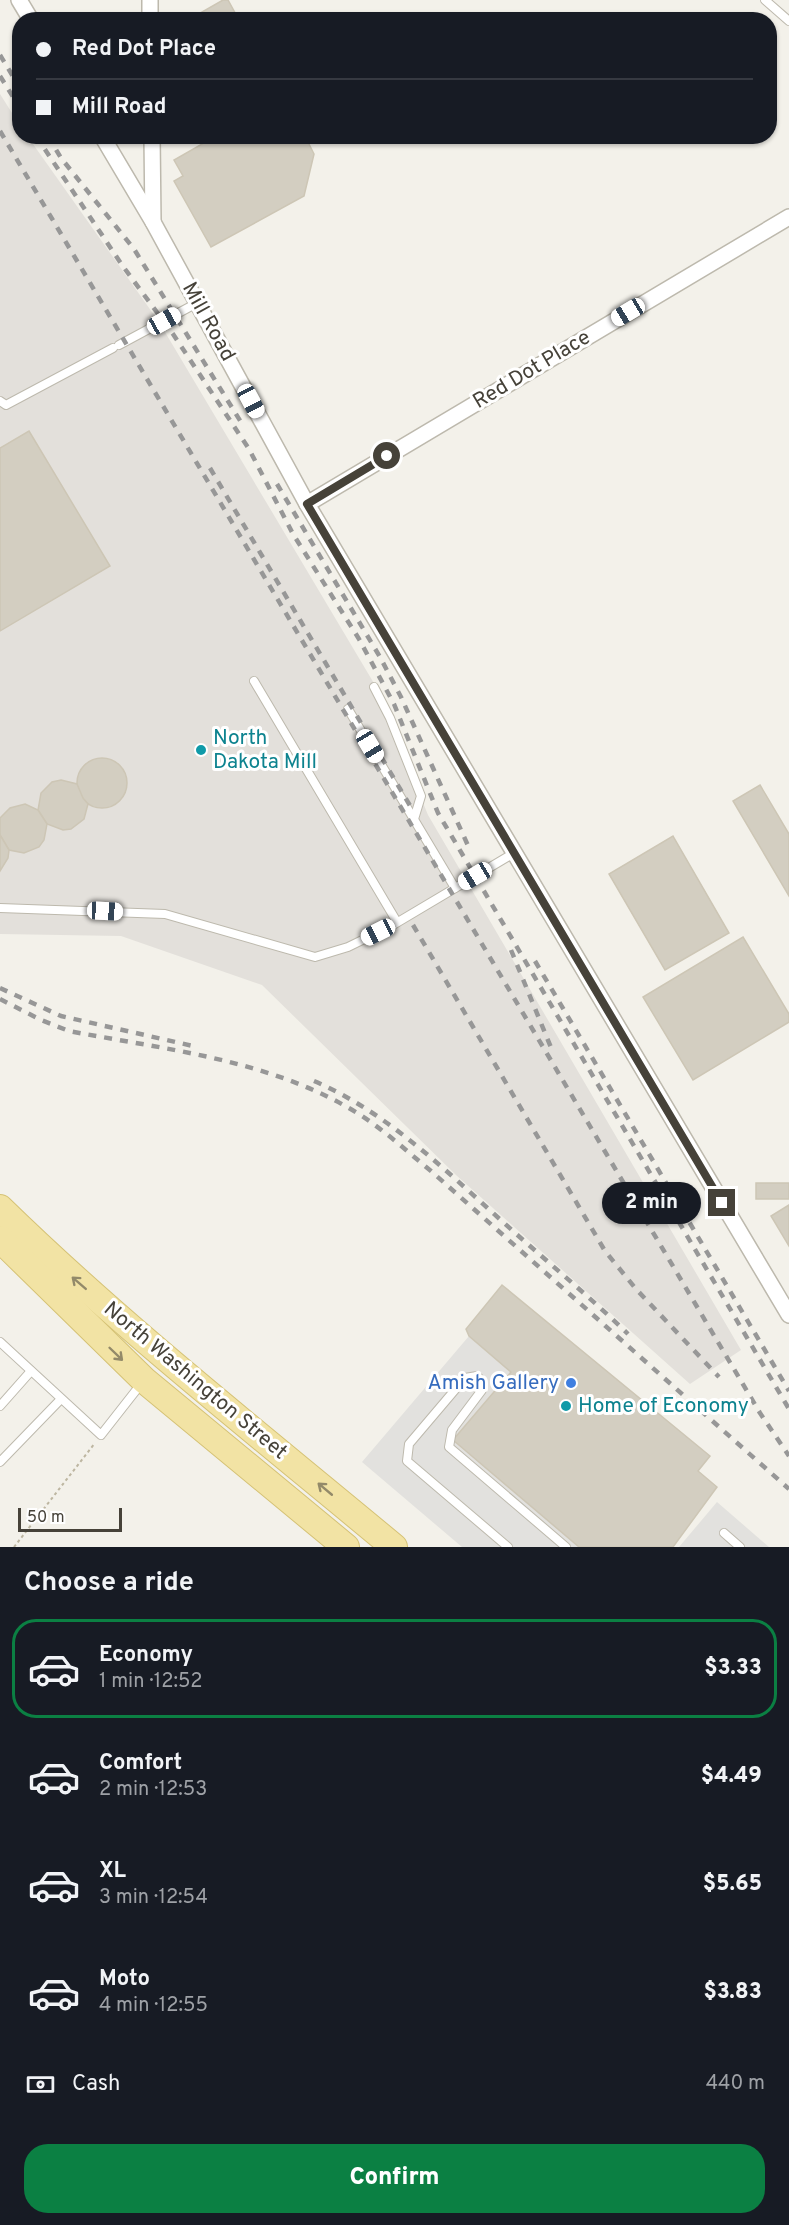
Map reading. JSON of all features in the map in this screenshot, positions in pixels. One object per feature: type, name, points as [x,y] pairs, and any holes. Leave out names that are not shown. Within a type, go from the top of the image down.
[{"type":"main road","name":"North Washington Street","points":[[0,1208],[91,1294],[394,1547]]},
{"type":"main road","name":"North Washington Street","points":[[0,1239],[144,1380],[346,1547]]},
{"type":"main road","points":[[255,1472],[275,1448]]},
{"type":"main road","points":[[352,1547],[370,1526]]},
{"type":"street","name":"Mill Road","points":[[107,144],[153,222],[307,504],[789,1315]]},
{"type":"street","points":[[152,144],[153,222]]},
{"type":"street","name":"Red Dot Place","points":[[307,504],[789,216]]},
{"type":"street","points":[[771,1285],[789,1285]]},
{"type":"lane","points":[[765,0],[789,21]]},
{"type":"lane","points":[[0,412],[2,401],[116,346],[197,303]]},
{"type":"lane","points":[[254,681],[398,922]]},
{"type":"lane","points":[[374,687],[390,718],[421,796],[414,819]]},
{"type":"lane","points":[[348,708],[455,888]]},
{"type":"lane","points":[[0,908],[165,914],[315,957],[348,947],[398,922],[514,853]]},
{"type":"lane","points":[[0,1342],[101,1435],[144,1380]]},
{"type":"lane","points":[[0,1406],[31,1371]]},
{"type":"lane","points":[[508,1547],[407,1461],[409,1444],[465,1378],[477,1376],[483,1381],[482,1390],[452,1430],[449,1447],[566,1547]]},
{"type":"lane","points":[[0,1462],[62,1399]]},
{"type":"lane","points":[[724,1533],[740,1547]]},
{"type":"path","points":[[14,1547],[101,1435]]},
{"type":"shaded area","name":"North Dakota Mill","points":[[0,94],[12,113],[12,144],[33,144],[159,322],[375,685],[428,815],[741,1350],[690,1384],[456,1175],[262,985],[121,936],[0,934]]},
{"type":"shaded area","points":[[469,1336],[511,1372],[453,1440],[579,1547],[462,1547],[362,1462]]},
{"type":"shaded area","points":[[717,1502],[769,1547],[679,1547]]},
{"type":"building","points":[[223,0],[228,0],[235,12],[202,12]]},
{"type":"building","points":[[202,144],[309,144],[314,154],[304,196],[211,247],[174,181],[183,176],[174,160]]},
{"type":"building","points":[[29,431],[110,566],[0,631],[0,448]]},
{"type":"building","points":[[102,758],[116,762],[123,769],[127,783],[123,797],[116,804],[102,808],[88,804],[81,797],[77,783],[81,769],[88,762]]},
{"type":"building","points":[[61,780],[77,784],[88,804],[84,819],[71,829],[63,830],[47,824],[38,810],[41,793],[52,782]]},
{"type":"building","points":[[760,785],[789,834],[789,896],[733,801]]},
{"type":"building","points":[[25,804],[38,810],[47,824],[44,840],[39,847],[24,853],[9,850],[0,835],[0,818],[10,808]]},
{"type":"building","points":[[0,835],[9,850],[8,858],[0,871]]},
{"type":"building","points":[[673,836],[729,933],[665,970],[609,874]]},
{"type":"building","points":[[743,937],[789,1014],[789,1022],[693,1080],[643,997]]},
{"type":"building","points":[[756,1183],[789,1183],[789,1199],[756,1199]]},
{"type":"building","points":[[789,1205],[789,1246],[771,1216]]},
{"type":"building","name":"Home of Economy","points":[[502,1285],[710,1456],[698,1471],[717,1487],[673,1547],[579,1547],[453,1440],[511,1372],[469,1336],[466,1329]]},
{"type":"railway","points":[[0,55],[12,75]]},
{"type":"railway","points":[[0,76],[12,95]]},
{"type":"railway","points":[[0,131],[760,1413],[789,1456]]},
{"type":"railway","points":[[41,144],[122,265],[173,334],[249,449],[293,534],[359,639],[394,704],[438,813],[789,1409]]},
{"type":"railway","points":[[53,144],[61,158],[134,249],[244,427]]},
{"type":"railway","points":[[210,468],[412,809]]},
{"type":"railway","points":[[277,484],[380,657],[401,697],[470,850]]},
{"type":"railway","points":[[413,925],[605,1251],[636,1289],[719,1377]]},
{"type":"railway","points":[[511,950],[552,1050]]},
{"type":"railway","points":[[535,961],[789,1391]]},
{"type":"railway","points":[[0,988],[61,1016],[193,1046]]},
{"type":"railway","points":[[0,999],[41,1020],[69,1031],[176,1050],[247,1067],[281,1077],[347,1107],[391,1137],[431,1171],[789,1489]]},
{"type":"railway","points":[[314,1081],[369,1111],[419,1148],[628,1334]]},
{"type":"place","name":"North Dakota Mill","points":[[201,750]]},
{"type":"place","name":"Amish Gallery","points":[[571,1383]]},
{"type":"place","name":"Home of Economy","points":[[566,1406]]},
{"type":"route","points":[[387,456],[307,504],[722,1203]]}]
